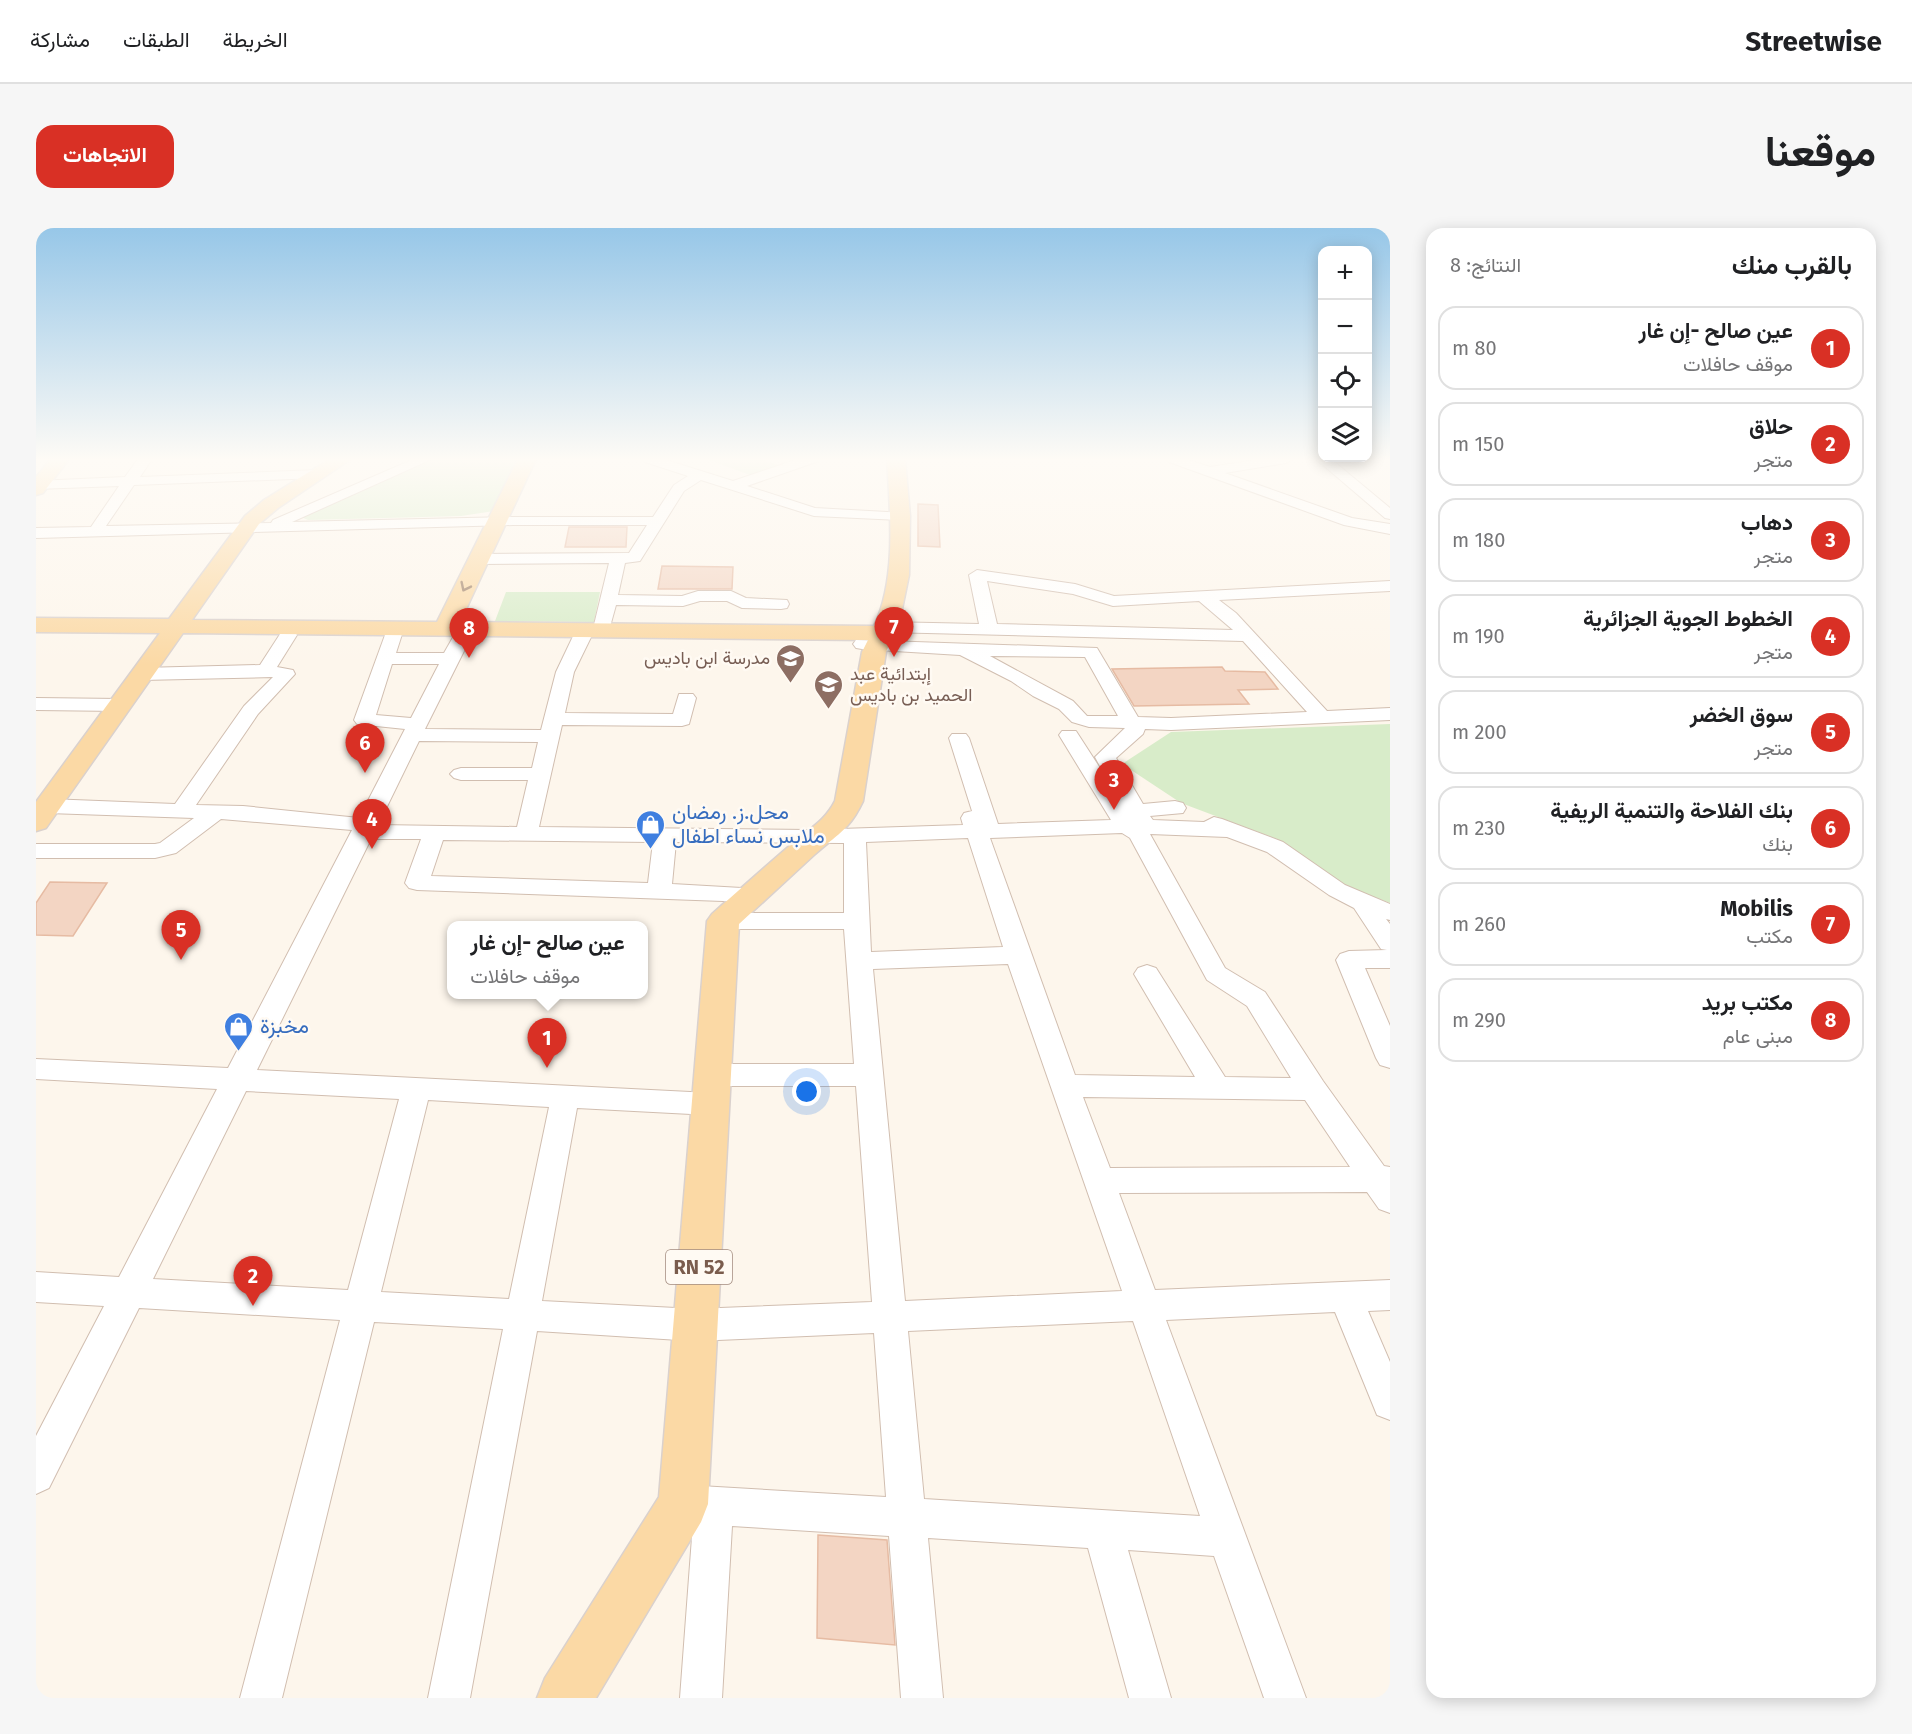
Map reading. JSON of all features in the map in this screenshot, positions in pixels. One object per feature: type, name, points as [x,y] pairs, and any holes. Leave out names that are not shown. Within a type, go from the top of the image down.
[{"type":"main road","points":[[40,808],[168,626],[249,528]]},
{"type":"main road","points":[[458,629],[502,528]]},
{"type":"main road","points":[[737,908],[826,832],[849,801],[875,636],[889,619],[898,574],[894,528]]},
{"type":"main road","points":[[36,625],[594,630],[875,636]]},
{"type":"main road","points":[[112,705],[142,674],[168,626]]},
{"type":"main road","name":"RN 52","points":[[565,1698],[699,1505],[696,1325],[711,1090],[737,908]]},
{"type":"street","points":[[36,533],[266,528]]},
{"type":"street","points":[[487,559],[634,558],[653,528]]},
{"type":"street","points":[[528,826],[565,672],[594,630],[609,600],[618,558]]},
{"type":"street","points":[[989,630],[977,575],[1075,589],[1113,601],[1390,586]]},
{"type":"street","points":[[609,600],[683,601],[698,596],[731,597],[742,603],[781,604]]},
{"type":"street","points":[[1203,596],[1230,617],[1322,717]]},
{"type":"street","points":[[395,628],[364,720],[415,729],[552,727],[682,720],[686,698]]},
{"type":"street","points":[[36,1475],[450,659],[458,629]]},
{"type":"street","points":[[875,636],[989,630],[1247,636]]},
{"type":"street","points":[[266,670],[288,635]]},
{"type":"street","points":[[875,636],[964,650],[1091,652],[1134,726]]},
{"type":"street","points":[[964,650],[1018,676],[1040,692],[1043,700],[1081,728],[1108,762],[1132,821]]},
{"type":"street","points":[[385,658],[450,659]]},
{"type":"street","points":[[142,674],[266,670],[286,674],[251,710],[181,811]]},
{"type":"street","points":[[36,704],[112,705]]},
{"type":"street","points":[[1081,728],[1390,714]]},
{"type":"street","points":[[1108,762],[1134,726]]},
{"type":"street","points":[[1081,728],[1216,974],[1256,999],[1313,1089],[1385,1186]]},
{"type":"street","points":[[959,738],[1018,955],[1285,1698]]},
{"type":"street","points":[[1108,762],[1175,808],[1275,847],[1337,890],[1363,903],[1390,912]]},
{"type":"street","points":[[461,774],[540,774]]},
{"type":"street","points":[[40,808],[216,812],[367,824],[434,833],[528,826],[665,836],[826,832],[981,824],[1132,821],[1230,830]]},
{"type":"street","points":[[1132,821],[1175,808]]},
{"type":"street","points":[[36,851],[155,851],[168,848],[216,812]]},
{"type":"street","points":[[367,824],[826,832]]},
{"type":"street","points":[[826,832],[856,921],[921,1698]]},
{"type":"street","points":[[434,833],[417,883],[659,891],[737,908],[856,921]]},
{"type":"street","points":[[659,891],[665,836]]},
{"type":"street","points":[[1363,903],[1390,943]]},
{"type":"street","points":[[860,962],[1018,955]]},
{"type":"street","points":[[1390,959],[1349,960],[1390,1058]]},
{"type":"street","points":[[1147,974],[1216,1087]]},
{"type":"street","points":[[36,1069],[565,1097],[711,1090],[869,1075]]},
{"type":"street","points":[[1065,1086],[1313,1089]]},
{"type":"street","points":[[261,1698],[416,1089]]},
{"type":"street","points":[[449,1698],[565,1097]]},
{"type":"street","points":[[1100,1181],[1385,1186]]},
{"type":"street","points":[[36,1287],[696,1325],[1390,1295]]},
{"type":"street","points":[[1345,1298],[1390,1403]]},
{"type":"street","points":[[701,1698],[699,1505],[1227,1537]]},
{"type":"street","points":[[1102,1529],[1150,1698]]},
{"type":"green space","points":[[506,592],[600,592],[594,622],[495,621]]},
{"type":"green space","points":[[1390,724],[1390,903],[1345,886],[1277,839],[1181,803],[1122,764],[1171,732]]},
{"type":"building","points":[[569,528],[627,528],[626,547],[565,547]]},
{"type":"building","points":[[918,528],[939,528],[940,547],[918,546]]},
{"type":"building","points":[[662,566],[733,567],[732,589],[658,589]]},
{"type":"building","points":[[1222,667],[1225,671],[1265,672],[1278,689],[1238,690],[1249,704],[1134,706],[1112,669]]},
{"type":"building","points":[[50,882],[107,883],[73,936],[36,935],[36,903]]},
{"type":"building","points":[[818,1535],[887,1540],[895,1645],[817,1638]]},
{"type":"place","name":"Mobilis","points":[[894,657]]},
{"type":"place","name":"مكتب بريد","points":[[469,658]]},
{"type":"place","name":"مدرسة ابن باديس","points":[[791,684]]},
{"type":"place","name":"إبتدائية عبد الحميد بن باديس","points":[[829,710]]},
{"type":"place","name":"بنك الفلاحة والتنمية الريفية","points":[[365,773]]},
{"type":"place","name":"دهاب","points":[[1114,810]]},
{"type":"place","name":"الخطوط الجوية الجزائرية","points":[[372,849]]},
{"type":"place","name":"محل.ز. رمضان ملابس نساء اطفال","points":[[651,850]]},
{"type":"place","name":"سوق الخضر","points":[[181,960]]},
{"type":"place","name":"مخبزة","points":[[239,1052]]},
{"type":"place","name":"عين صالح -إن غار","points":[[547,1068]]},
{"type":"place","name":"حلاق","points":[[253,1306]]}]
